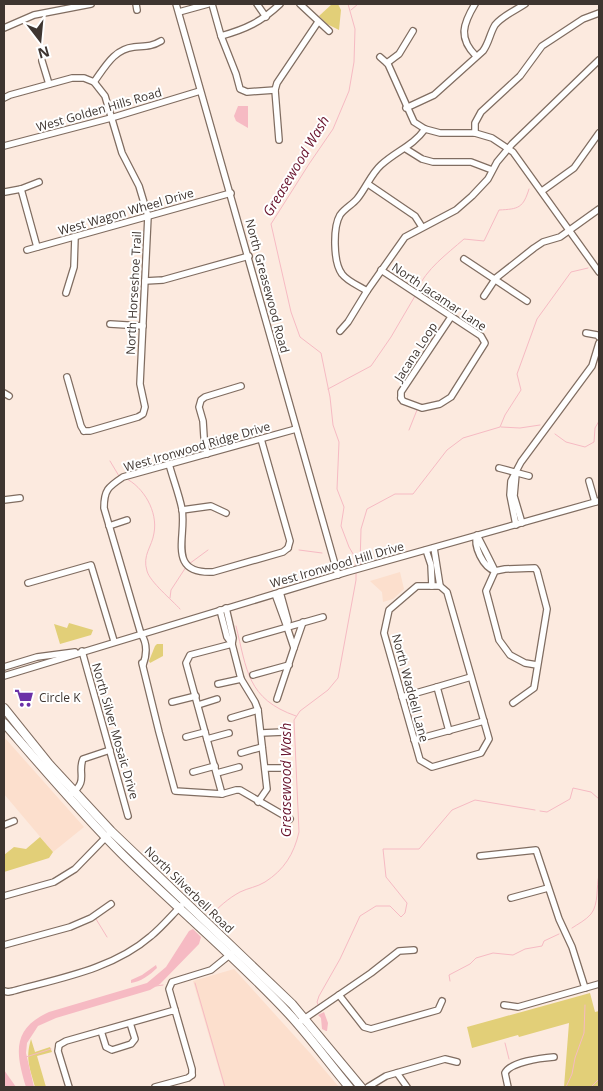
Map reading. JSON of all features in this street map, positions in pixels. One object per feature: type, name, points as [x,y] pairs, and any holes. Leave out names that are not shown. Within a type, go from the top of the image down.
[{"type":"main road","name":"North Silverbell Road","points":[[4,708],[71,794]]},
{"type":"main road","name":"North Silverbell Road","points":[[4,723],[109,835],[182,905],[229,956],[263,987],[298,1024],[349,1087]]},
{"type":"main road","points":[[19,740],[26,740],[42,759],[49,764]]},
{"type":"main road","name":"North Silverbell Road","points":[[182,905],[236,950],[304,1018],[361,1087]]},
{"type":"street","points":[[4,28],[34,15],[91,4]]},
{"type":"street","name":"North Greasewood Road","points":[[176,4],[338,575]]},
{"type":"street","points":[[179,12],[208,4]]},
{"type":"street","points":[[212,4],[221,36],[241,91],[275,90]]},
{"type":"street","points":[[258,4],[266,17]]},
{"type":"street","points":[[221,36],[246,28],[266,17],[280,4]]},
{"type":"street","points":[[300,4],[329,31]]},
{"type":"street","points":[[475,4],[467,16],[464,35],[467,46],[476,56]]},
{"type":"street","points":[[406,108],[434,95],[486,46],[495,25],[524,4]]},
{"type":"street","points":[[475,133],[475,123],[480,112],[520,76],[542,46],[584,19],[599,13]]},
{"type":"street","points":[[279,140],[275,90],[277,83],[318,22]]},
{"type":"street","points":[[387,63],[399,54],[413,31]]},
{"type":"street","points":[[4,98],[72,78],[84,78],[94,82],[108,61],[120,51],[132,47],[154,46],[161,41]]},
{"type":"street","points":[[380,57],[387,63],[414,122],[425,129],[440,133],[475,133],[492,138],[509,149],[522,162],[599,272]]},
{"type":"street","points":[[340,330],[348,322],[381,270],[405,237],[456,210],[472,196],[488,179],[492,170],[509,149],[599,60]]},
{"type":"street","points":[[42,61],[49,84]]},
{"type":"street","name":"North Horseshoe Trail","points":[[67,377],[83,432],[145,414],[140,384],[148,216],[139,186],[122,153],[105,96],[94,82]]},
{"type":"street","name":"West Golden Hills Road","points":[[4,146],[112,118],[200,91]]},
{"type":"street","points":[[367,291],[341,273],[335,258],[336,227],[339,218],[382,165],[418,140],[425,129]]},
{"type":"street","points":[[542,191],[574,168],[599,133]]},
{"type":"street","points":[[406,148],[422,159],[433,162],[471,162],[492,170]]},
{"type":"street","points":[[5,192],[21,189],[39,182]]},
{"type":"street","points":[[368,184],[415,216],[422,227]]},
{"type":"street","points":[[21,189],[37,247]]},
{"type":"street","name":"West Wagon Wheel Drive","points":[[27,250],[231,193]]},
{"type":"street","points":[[484,296],[495,279],[534,248],[543,242],[560,237],[599,209]]},
{"type":"street","points":[[66,293],[74,267],[75,237]]},
{"type":"street","points":[[145,281],[163,280],[249,256]]},
{"type":"street","points":[[464,259],[527,301]]},
{"type":"street","name":"North Jacamar Lane","points":[[381,270],[481,336],[485,341]]},
{"type":"street","name":"Jacana Loop","points":[[451,317],[401,392],[399,398],[403,401],[422,408],[435,406],[446,401],[484,348],[485,341]]},
{"type":"street","points":[[110,324],[143,326]]},
{"type":"street","points":[[586,334],[596,335],[599,338]]},
{"type":"street","points":[[519,524],[510,495],[511,480],[592,366],[599,343]]},
{"type":"street","points":[[207,454],[199,401],[205,397],[241,386]]},
{"type":"street","name":"West Ironwood Ridge Drive","points":[[107,491],[110,486],[123,477],[296,429]]},
{"type":"street","points":[[169,464],[182,510],[181,551],[183,559],[188,566],[202,573],[213,572],[291,549],[261,439]]},
{"type":"street","points":[[499,468],[529,476]]},
{"type":"street","points":[[589,481],[597,502]]},
{"type":"street","points":[[100,486],[107,491],[104,496],[104,508],[141,634],[142,665],[175,791],[222,794],[240,790],[290,819]]},
{"type":"street","points":[[4,500],[20,498]]},
{"type":"street","name":"West Ironwood Hill Drive","points":[[4,676],[114,641],[366,566],[597,502]]},
{"type":"street","points":[[182,510],[211,506],[226,513]]},
{"type":"street","points":[[109,526],[128,520]]},
{"type":"street","points":[[476,535],[475,542],[480,554],[494,572]]},
{"type":"street","name":"North Waddell Lane","points":[[434,548],[440,586],[447,592],[489,739],[481,753],[432,767],[420,760],[384,633],[389,610],[417,586],[440,586]]},
{"type":"street","points":[[426,550],[431,565],[432,586]]},
{"type":"street","points":[[28,583],[91,565],[114,641]]},
{"type":"street","points":[[494,572],[505,569],[534,568],[537,571],[547,608],[534,688],[513,703]]},
{"type":"street","points":[[494,572],[486,591],[499,640],[510,655],[525,663],[537,665]]},
{"type":"street","points":[[278,593],[294,648]]},
{"type":"street","points":[[223,609],[227,637],[232,644],[241,679],[258,710],[267,789],[258,802]]},
{"type":"street","points":[[246,639],[323,617]]},
{"type":"street","points":[[277,699],[303,622]]},
{"type":"street","points":[[222,794],[186,662],[190,655],[232,644]]},
{"type":"street","name":"West Ironwood Hill Drive","points":[[4,667],[37,657],[82,651]]},
{"type":"street","name":"North Silver Mosaic Drive","points":[[82,651],[128,816]]},
{"type":"street","points":[[254,675],[289,665]]},
{"type":"street","points":[[402,697],[472,677]]},
{"type":"street","points":[[218,684],[241,679]]},
{"type":"street","points":[[437,686],[449,730]]},
{"type":"street","points":[[172,702],[196,696]]},
{"type":"street","points":[[198,705],[217,699]]},
{"type":"street","points":[[231,718],[258,710]]},
{"type":"street","points":[[414,740],[484,721]]},
{"type":"street","points":[[186,738],[206,732]]},
{"type":"street","points":[[261,733],[284,732]]},
{"type":"street","points":[[207,739],[229,733]]},
{"type":"street","points":[[241,753],[262,747]]},
{"type":"street","points":[[71,794],[82,782],[81,762],[83,759],[110,750]]},
{"type":"street","points":[[193,772],[215,766]]},
{"type":"street","points":[[217,773],[239,767]]},
{"type":"street","points":[[265,768],[288,768]]},
{"type":"street","points":[[4,825],[14,821]]},
{"type":"street","points":[[4,896],[54,882],[75,869],[109,835]]},
{"type":"street","points":[[480,856],[536,850],[585,988]]},
{"type":"street","points":[[510,898],[548,888]]},
{"type":"street","points":[[4,945],[70,927],[91,918],[111,904]]},
{"type":"street","points":[[5,992],[69,976],[111,962],[152,936],[182,905]]},
{"type":"street","points":[[155,1087],[193,1076],[169,989],[172,982],[211,970],[236,950]]},
{"type":"street","points":[[298,1024],[399,951],[414,950]]},
{"type":"street","points":[[504,1005],[518,1007],[599,984]]},
{"type":"street","points":[[339,995],[364,1027],[371,1029],[438,1010],[442,1001]]},
{"type":"street","points":[[69,1087],[58,1051],[58,1044],[175,1010]]},
{"type":"street","points":[[101,1031],[106,1047],[112,1050],[131,1044],[135,1039],[130,1023]]},
{"type":"street","points":[[508,1087],[505,1076],[506,1071],[512,1066],[542,1058],[554,1057]]},
{"type":"street","points":[[368,1087],[386,1076],[445,1059],[457,1062]]},
{"type":"street","points":[[397,1073],[406,1087]]},
{"type":"shaded area","points":[[332,4],[338,4],[341,10],[339,30],[327,24],[319,16]]},
{"type":"shaded area","points":[[238,106],[248,106],[248,128],[236,121],[234,116]]},
{"type":"shaded area","points":[[400,572],[404,589],[393,599],[383,602],[382,592],[370,581]]},
{"type":"shaded area","points":[[69,623],[93,630],[91,635],[60,644],[54,624],[67,628]]},
{"type":"shaded area","points":[[157,644],[163,644],[163,656],[150,663],[149,661]]},
{"type":"shaded area","points":[[4,737],[84,827],[53,852],[4,794]]},
{"type":"shaded area","points":[[40,837],[53,852],[49,858],[4,872],[4,855],[14,847],[26,849]]},
{"type":"shaded area","points":[[193,929],[201,937],[199,944],[160,984],[150,990],[56,1018],[38,1026],[27,1043],[26,1053],[34,1087],[26,1087],[19,1053],[22,1034],[28,1026],[49,1012],[147,983],[166,967],[189,931]]},
{"type":"shaded area","points":[[156,965],[157,968],[148,976],[131,983],[131,980]]},
{"type":"shaded area","points":[[234,969],[339,1087],[224,1087],[193,981]]},
{"type":"shaded area","points":[[590,993],[595,1012],[599,1011],[599,1087],[564,1087],[569,1023],[472,1048],[467,1027]]},
{"type":"shaded area","points":[[324,1012],[328,1023],[327,1031],[322,1029],[321,1018],[318,1015]]},
{"type":"shaded area","points":[[31,1039],[35,1052],[50,1047],[52,1052],[37,1056],[46,1087],[35,1087],[28,1058]]},
{"type":"shaded area","points":[[4,1070],[16,1087],[4,1087]]},
{"type":"waterway","name":"Greasewood Wash","points":[[348,4],[355,29],[354,62],[349,91],[333,129],[271,224],[291,312],[300,337],[321,353],[330,397],[333,425],[339,442],[337,489],[344,507],[341,526],[356,559],[356,567]]},
{"type":"waterway","points":[[351,10],[358,4]]},
{"type":"waterway","points":[[417,290],[431,269],[464,239],[484,241],[499,210],[516,208],[522,204],[529,189]]},
{"type":"waterway","points":[[360,565],[361,529],[367,509],[395,494],[413,494],[447,450],[463,438],[500,427],[505,415],[521,390],[517,374],[537,319],[571,272],[588,268]]},
{"type":"waterway","points":[[328,389],[371,366],[415,296]]},
{"type":"waterway","points":[[409,430],[417,410]]},
{"type":"waterway","points":[[555,434],[566,442],[585,447],[594,442],[595,428],[599,421]]},
{"type":"waterway","points":[[501,427],[520,428],[540,425]]},
{"type":"waterway","points":[[110,461],[119,476]]},
{"type":"waterway","points":[[125,478],[144,494],[154,517],[153,538],[146,556],[147,571],[157,585],[180,609]]},
{"type":"waterway","points":[[189,564],[208,550]]},
{"type":"waterway","points":[[299,550],[322,553]]},
{"type":"waterway","points":[[170,598],[171,590],[186,567]]},
{"type":"waterway","name":"Greasewood Wash","points":[[210,917],[220,906],[236,894],[262,884],[272,877],[283,867],[294,847],[299,832],[294,720],[300,711],[328,690],[338,678],[356,571]]},
{"type":"waterway","points":[[236,626],[247,669],[258,692],[280,709],[296,716]]},
{"type":"waterway","points":[[540,811],[547,812],[570,799],[573,788],[591,792],[599,799]]},
{"type":"waterway","points":[[319,1007],[317,1002],[319,996],[340,959],[360,916],[376,906],[390,906],[401,917],[405,913],[407,903],[386,877],[383,849],[419,849],[452,810],[475,800],[535,810]]},
{"type":"waterway","points":[[572,928],[587,918],[594,910],[599,875]]},
{"type":"waterway","points":[[96,919],[107,937]]},
{"type":"waterway","points":[[450,981],[449,975],[470,964],[476,958],[493,953],[513,955],[525,949],[542,946],[544,941],[559,934]]},
{"type":"waterway","points":[[195,983],[225,1087]]},
{"type":"waterway","points":[[156,986],[163,985]]},
{"type":"waterway","points":[[566,1087],[572,1074],[575,1058],[584,1033],[585,1005]]},
{"type":"waterway","points":[[505,1043],[509,1059]]},
{"type":"waterway","points":[[26,1057],[51,1049]]},
{"type":"waterway","points":[[591,1087],[599,1079]]},
{"type":"place","name":"Circle K","points":[[24,698]]}]
